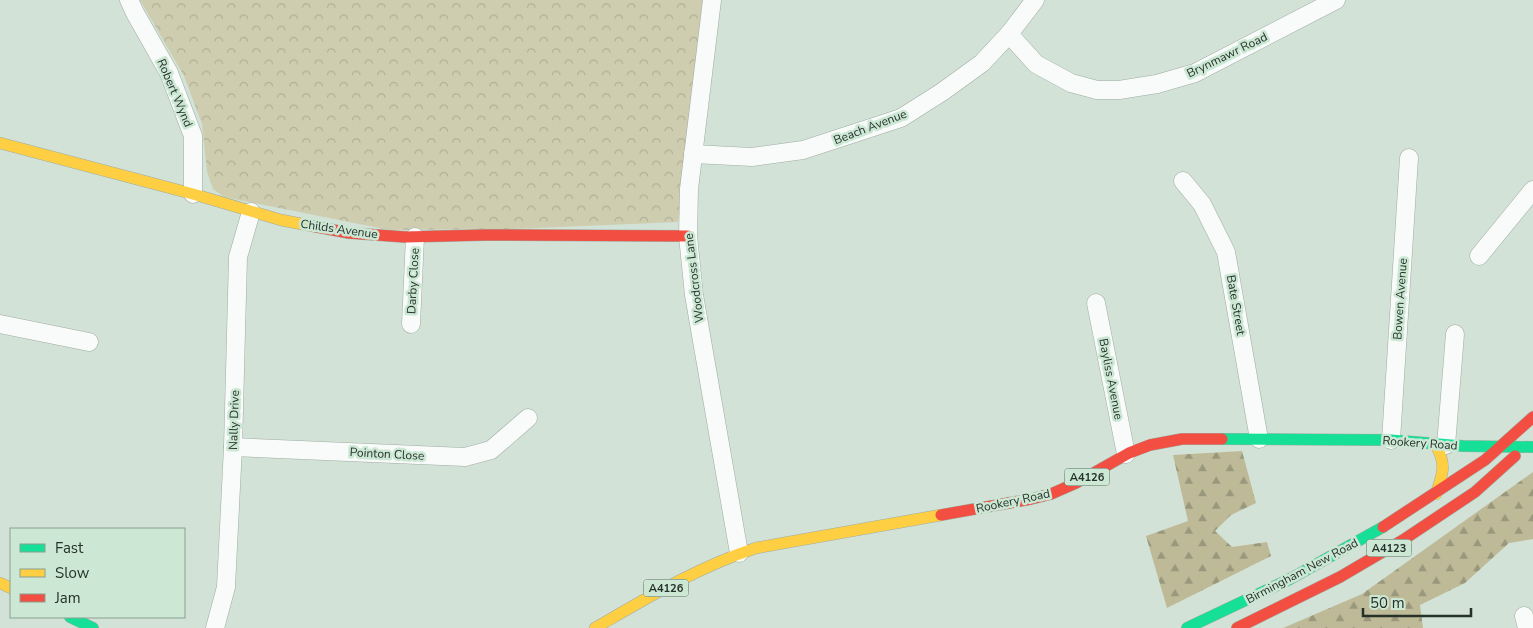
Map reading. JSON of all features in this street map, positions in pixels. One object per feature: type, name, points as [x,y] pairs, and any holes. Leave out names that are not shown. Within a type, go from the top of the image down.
[{"type":"main road","name":"Childs Avenue","points":[[0,142],[193,194],[281,220],[349,233],[415,237],[485,235],[688,236]]},
{"type":"main road","name":"Birmingham New Road","points":[[1187,628],[1242,603],[1358,542],[1436,494],[1501,447],[1533,417]]},
{"type":"main road","name":"Rookery Road","points":[[595,628],[706,566],[739,553],[756,548],[1053,494],[1126,454],[1160,442],[1182,439],[1391,440],[1501,447]]},
{"type":"main road","points":[[1436,494],[1444,468],[1441,444]]},
{"type":"main road","name":"Birmingham New Road","points":[[1237,628],[1340,576],[1403,540],[1474,492],[1531,445]]},
{"type":"main road","name":"A4126","points":[[1501,447],[1531,445]]},
{"type":"main road","points":[[72,618],[93,628]]},
{"type":"street","name":"Robert Wynd","points":[[130,0],[135,13],[170,73],[193,136],[193,194]]},
{"type":"street","name":"Woodcross Lane","points":[[712,0],[689,189],[688,236],[694,295],[739,553]]},
{"type":"street","name":"Beach Avenue","points":[[693,154],[752,157],[803,150],[901,118],[942,92],[982,63],[1010,34],[1035,0]]},
{"type":"street","name":"Brynmawr Road","points":[[1010,34],[1036,64],[1071,83],[1097,90],[1119,90],[1157,84],[1195,73],[1336,0]]},
{"type":"street","name":"Bowen Avenue","points":[[1391,440],[1409,158]]},
{"type":"street","name":"Bate Street","points":[[1183,181],[1202,204],[1226,252],[1259,440]]},
{"type":"street","points":[[1479,256],[1533,190]]},
{"type":"street","name":"Nally Drive","points":[[215,628],[226,588],[233,447],[238,257],[251,212]]},
{"type":"street","name":"Darby Close","points":[[411,324],[415,237]]},
{"type":"street","name":"Bayliss Avenue","points":[[1096,304],[1126,454]]},
{"type":"street","points":[[0,324],[89,342]]},
{"type":"street","points":[[1441,444],[1455,334]]},
{"type":"street","name":"Pointon Close","points":[[233,447],[465,457],[491,450],[528,418]]},
{"type":"green space","points":[[140,0],[709,0],[678,222],[513,229],[389,230],[224,197],[213,189],[207,172],[202,124],[184,76]]},
{"type":"green space","points":[[1242,451],[1256,503],[1231,515],[1215,531],[1232,547],[1267,542],[1271,556],[1167,608],[1146,536],[1188,521],[1173,455]]},
{"type":"green space","points":[[1533,472],[1533,539],[1509,543],[1465,583],[1420,605],[1423,628],[1283,628],[1362,594]]},
{"type":"traffic: fast","points":[[1222,439],[1391,440],[1463,446],[1533,447]]},
{"type":"traffic: fast","points":[[1187,628],[1290,579],[1383,527]]},
{"type":"traffic: fast","points":[[72,618],[93,628]]},
{"type":"traffic: slow","points":[[0,143],[193,194],[281,220],[312,226]]},
{"type":"traffic: slow","points":[[1435,444],[1441,457],[1443,469],[1436,494]]},
{"type":"traffic: slow","points":[[595,628],[693,574],[756,548],[941,515]]},
{"type":"traffic: slow","points":[[0,583],[10,588]]},
{"type":"traffic: jam","points":[[312,226],[349,233],[405,237],[485,235],[688,236]]},
{"type":"traffic: jam","points":[[1383,527],[1485,460],[1533,417]]},
{"type":"traffic: jam","points":[[941,515],[1051,494],[1076,483],[1129,453],[1150,445],[1182,439],[1222,439]]},
{"type":"traffic: jam","points":[[1237,628],[1340,577],[1403,540],[1475,492],[1515,456]]}]
